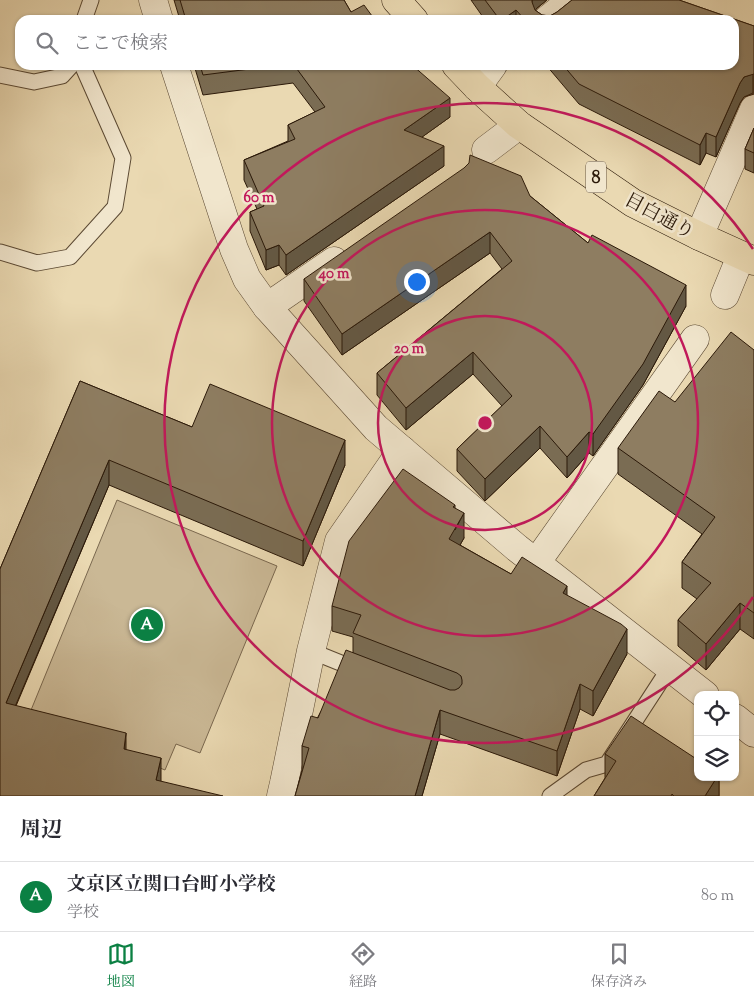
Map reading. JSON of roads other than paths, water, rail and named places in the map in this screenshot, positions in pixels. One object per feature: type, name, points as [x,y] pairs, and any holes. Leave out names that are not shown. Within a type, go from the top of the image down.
[{"type":"main road","points":[[396,0],[410,15]]},
{"type":"main road","name":"目白通り","points":[[461,70],[519,125],[633,203],[748,258]]},
{"type":"street","points":[[153,0],[158,15]]},
{"type":"street","points":[[553,15],[572,0]]},
{"type":"street","points":[[176,70],[234,249],[247,279],[267,307],[376,428],[517,548],[700,691]]},
{"type":"street","points":[[477,87],[489,70]]},
{"type":"street","points":[[699,236],[754,109]]},
{"type":"street","points":[[486,150],[519,125]]},
{"type":"street","points":[[267,307],[357,245]]},
{"type":"street","points":[[725,295],[748,258]]},
{"type":"street","points":[[536,563],[695,339]]},
{"type":"street","points":[[281,796],[311,651],[339,541],[402,450]]},
{"type":"street","points":[[739,721],[754,733]]},
{"type":"lane","points":[[86,15],[91,0]]},
{"type":"lane","points":[[0,75],[34,82],[62,76],[67,70]]},
{"type":"lane","points":[[0,252],[37,263],[70,257],[115,207],[123,158],[84,70]]},
{"type":"lane","points":[[311,651],[373,675]]},
{"type":"lane","points":[[550,796],[586,770],[606,764],[670,667]]},
{"type":"place","name":"文京区立関口台町小学校","points":[[147,625]]}]
